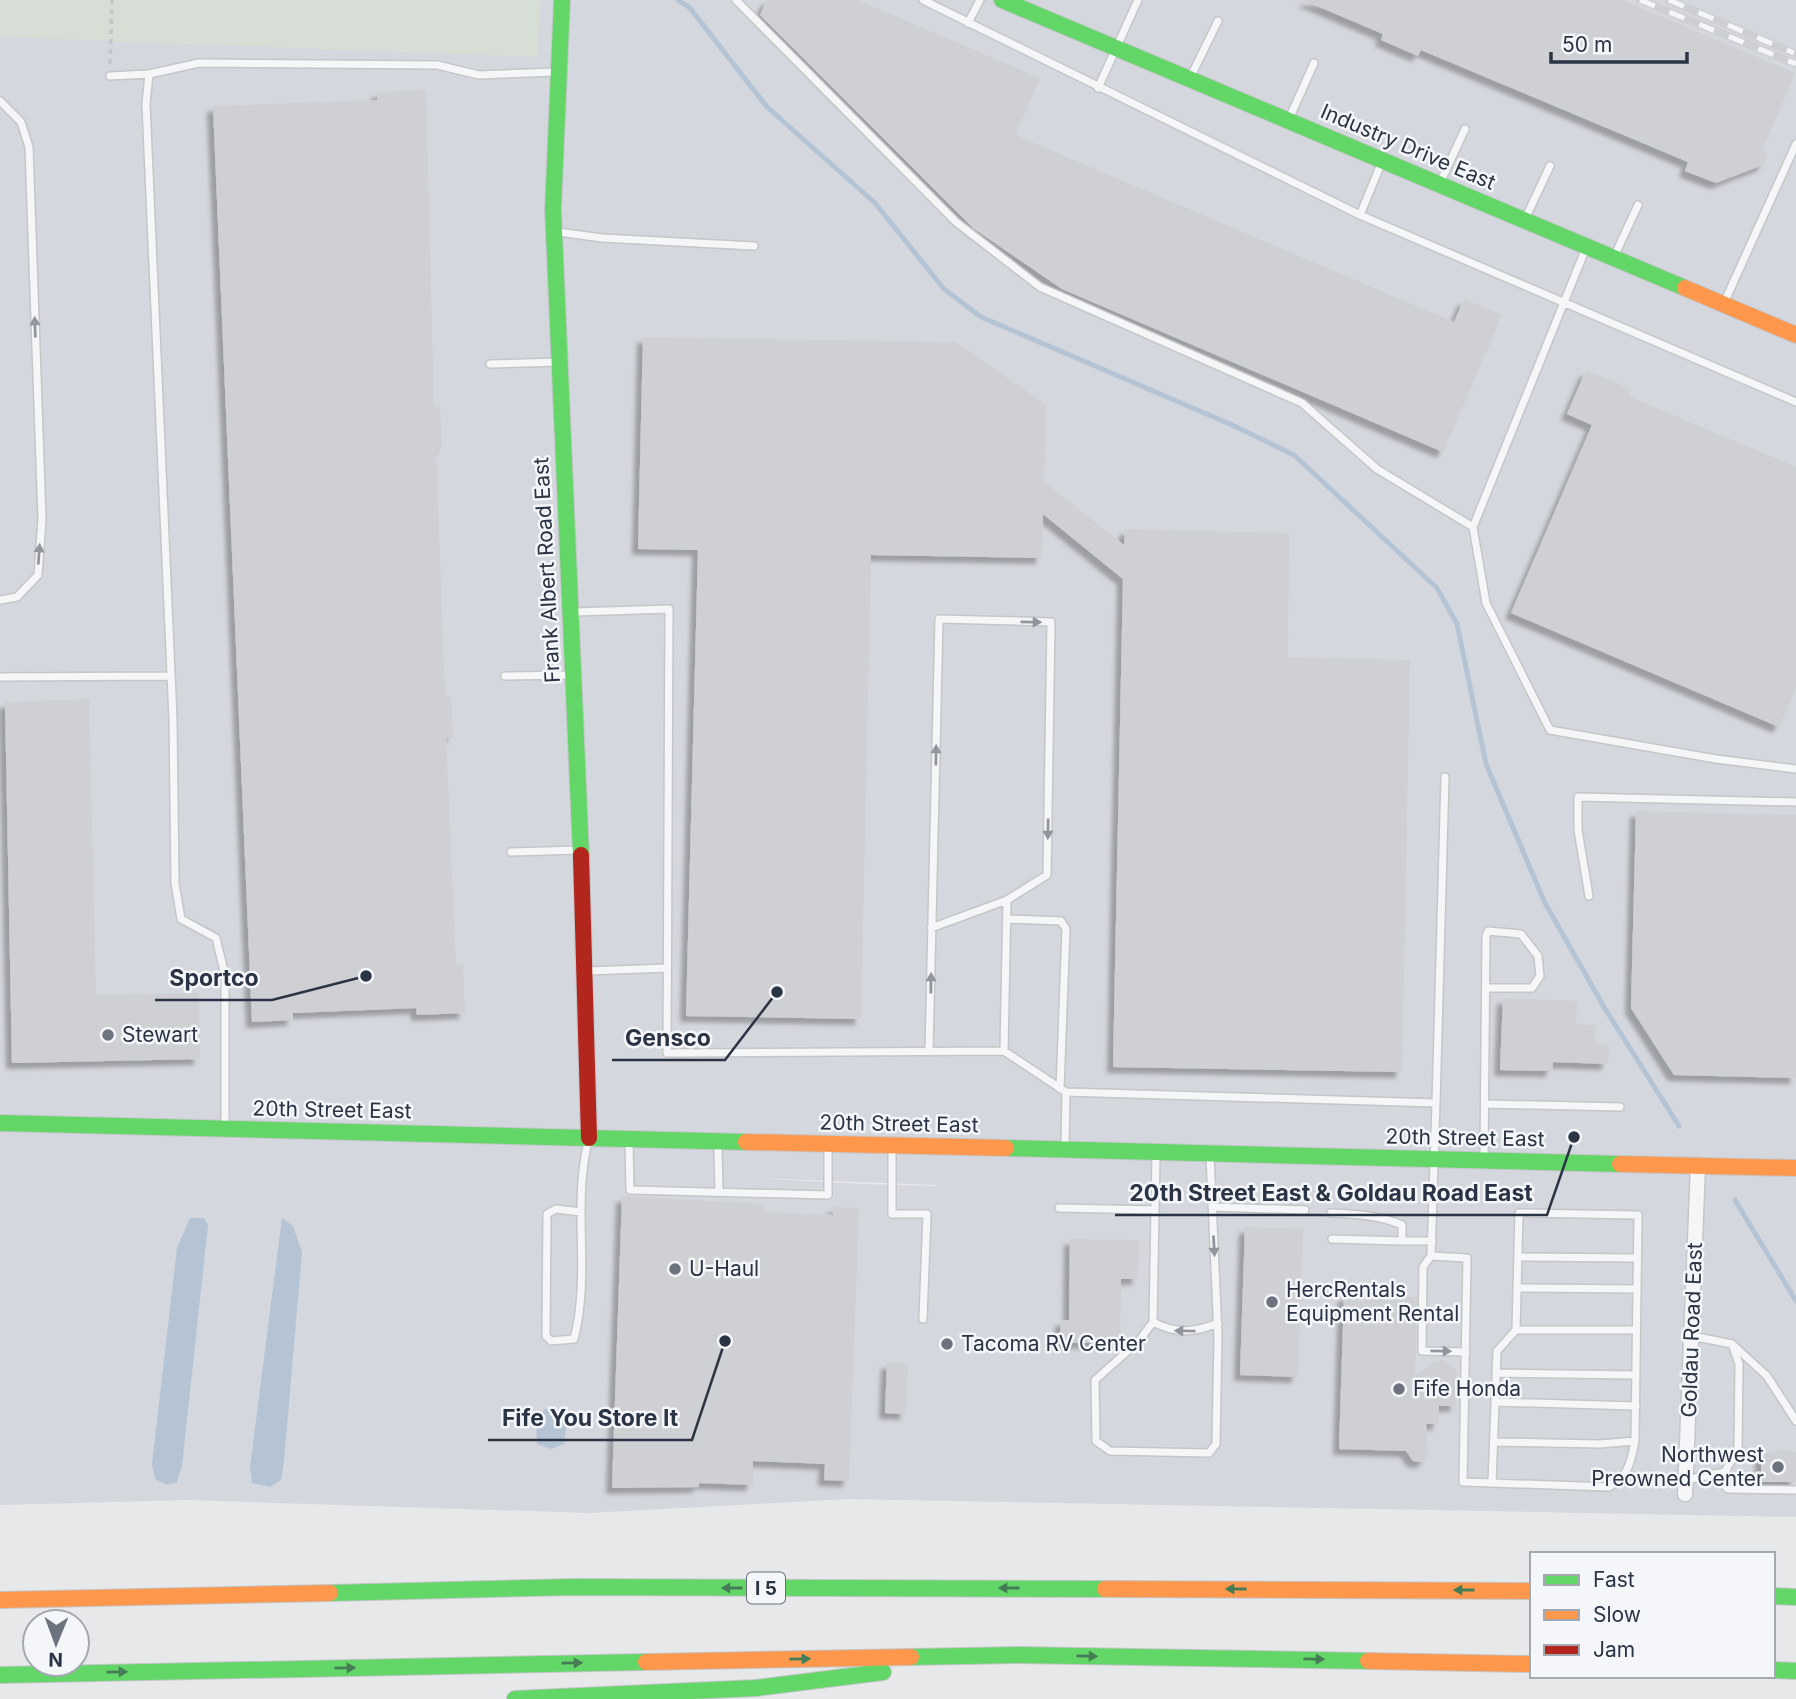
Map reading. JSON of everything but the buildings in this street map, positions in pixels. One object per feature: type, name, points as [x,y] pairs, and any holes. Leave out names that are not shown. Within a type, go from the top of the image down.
[{"type":"main road","name":"Frank Albert Road East","points":[[562,0],[557,72],[554,232],[581,850],[589,1138]]},
{"type":"main road","name":"Industry Drive East","points":[[1002,0],[1796,335]]},
{"type":"main road","name":"20th Street East","points":[[0,1123],[1796,1168]]},
{"type":"main road","name":"I 5","points":[[0,1601],[573,1587],[1530,1591]]},
{"type":"main road","points":[[1775,1597],[1796,1597]]},
{"type":"main road","points":[[515,1699],[756,1688],[1018,1655]]},
{"type":"main road","points":[[0,1675],[1018,1655],[1530,1664]]},
{"type":"main road","points":[[1775,1670],[1796,1671]]},
{"type":"street","name":"Goldau Road East","points":[[1686,1487],[1698,1165]]},
{"type":"lane","points":[[736,0],[956,222],[1040,287],[1302,403],[1377,469],[1473,527]]},
{"type":"lane","points":[[923,0],[1360,215],[1796,402]]},
{"type":"lane","points":[[968,23],[980,0]]},
{"type":"lane","points":[[1098,88],[1138,0]]},
{"type":"lane","points":[[1190,78],[1219,21]]},
{"type":"lane","points":[[110,76],[149,74],[199,63],[437,65],[479,75],[557,72]]},
{"type":"lane","points":[[1289,119],[1314,63]]},
{"type":"lane","points":[[149,74],[146,104],[171,676],[175,883],[181,919],[216,938],[225,975],[225,1128]]},
{"type":"lane","points":[[0,101],[21,122],[29,148],[42,519],[38,575],[17,597],[0,600]]},
{"type":"lane","points":[[1439,183],[1465,129]]},
{"type":"lane","points":[[1723,304],[1796,144]]},
{"type":"lane","points":[[1360,215],[1383,160]]},
{"type":"lane","points":[[1524,219],[1550,166]]},
{"type":"lane","points":[[1614,257],[1638,205]]},
{"type":"lane","points":[[554,232],[602,238],[754,246]]},
{"type":"lane","points":[[1587,246],[1473,527],[1486,603],[1550,730],[1716,759],[1796,769]]},
{"type":"lane","points":[[490,364],[559,362]]},
{"type":"lane","points":[[570,612],[669,608],[667,1053],[1004,1051],[1063,1091],[1436,1102]]},
{"type":"lane","points":[[929,1051],[931,928],[939,619],[1051,622],[1047,876],[1007,900],[931,928]]},
{"type":"lane","points":[[505,676],[573,675]]},
{"type":"lane","points":[[0,677],[171,676]]},
{"type":"lane","points":[[1445,777],[1432,1241],[1431,1256],[1423,1267],[1422,1351],[1466,1352]]},
{"type":"lane","points":[[1589,896],[1578,830],[1578,797],[1796,802]]},
{"type":"lane","points":[[511,852],[581,850]]},
{"type":"lane","points":[[1004,1051],[1007,900]]},
{"type":"lane","points":[[1007,919],[1061,921],[1066,929],[1063,1091],[1065,1149]]},
{"type":"lane","points":[[1484,1160],[1486,988],[1488,931],[1521,934],[1538,956],[1541,975],[1532,988],[1486,988]]},
{"type":"lane","points":[[584,971],[667,968]]},
{"type":"lane","points":[[1485,1104],[1620,1107]]},
{"type":"lane","points":[[581,1212],[556,1209],[547,1214],[546,1336],[551,1341],[574,1339],[577,1329],[584,1156],[589,1138]]},
{"type":"lane","points":[[629,1138],[630,1190],[828,1195],[828,1143]]},
{"type":"lane","points":[[718,1140],[719,1192]]},
{"type":"lane","points":[[892,1145],[892,1214],[927,1214],[923,1319]]},
{"type":"lane","points":[[1156,1152],[1153,1322],[1139,1341],[1095,1380],[1096,1441],[1110,1451],[1209,1453],[1216,1444],[1218,1323],[1210,1153]]},
{"type":"lane","points":[[1212,1207],[1305,1210]]},
{"type":"lane","points":[[1059,1208],[1155,1210]]},
{"type":"lane","points":[[1331,1213],[1363,1214],[1396,1222],[1402,1225],[1402,1241]]},
{"type":"lane","points":[[1431,1256],[1467,1258],[1463,1482],[1492,1483],[1609,1487],[1620,1480],[1629,1468],[1635,1441],[1638,1215],[1519,1213],[1516,1330],[1497,1351],[1492,1483]]},
{"type":"lane","points":[[1332,1239],[1432,1241]]},
{"type":"lane","points":[[1518,1257],[1637,1258]]},
{"type":"lane","points":[[1517,1288],[1637,1289]]},
{"type":"lane","points":[[1153,1322],[1171,1331],[1198,1331],[1218,1323]]},
{"type":"lane","points":[[1516,1330],[1636,1330]]},
{"type":"lane","points":[[1692,1336],[1732,1344],[1767,1376],[1796,1422]]},
{"type":"lane","points":[[1686,1487],[1725,1472],[1738,1448],[1739,1364],[1732,1344]]},
{"type":"lane","points":[[1497,1373],[1636,1375]]},
{"type":"lane","points":[[1495,1402],[1636,1406]]},
{"type":"lane","points":[[1494,1442],[1600,1444],[1635,1441]]},
{"type":"lane","points":[[1714,1474],[1728,1489],[1796,1490]]},
{"type":"path","points":[[110,76],[112,0]]},
{"type":"shaded area","points":[[0,0],[1796,0],[1796,1517],[848,1499],[590,1513],[188,1500],[0,1505]],"holes":[[[754,1178],[937,1185],[861,1184]]]},
{"type":"shaded area","points":[[0,0],[540,0],[538,57],[0,37]]},
{"type":"water","points":[[190,1218],[204,1218],[208,1225],[182,1466],[177,1482],[167,1485],[155,1479],[152,1464],[177,1248]]},
{"type":"water","points":[[282,1218],[293,1226],[302,1252],[284,1461],[281,1480],[270,1487],[252,1483],[250,1467]]},
{"type":"water","points":[[552,1407],[563,1413],[566,1428],[564,1444],[551,1449],[537,1444],[536,1421],[545,1409]]},
{"type":"waterway","points":[[678,0],[690,8],[767,107],[875,203],[944,289],[981,317],[1230,424],[1294,455],[1437,588],[1457,624],[1486,764],[1545,903],[1604,1007],[1679,1126]]},
{"type":"waterway","points":[[1735,1200],[1796,1301]]},
{"type":"railway","points":[[1640,0],[1796,64]]},
{"type":"railway","points":[[1669,0],[1794,53]]},
{"type":"traffic: fast","points":[[562,0],[553,209],[581,855]]},
{"type":"traffic: fast","points":[[1002,0],[1685,288]]},
{"type":"traffic: fast","points":[[0,1123],[746,1142]]},
{"type":"traffic: fast","points":[[1006,1148],[1620,1164]]},
{"type":"traffic: fast","points":[[330,1593],[573,1587],[1105,1589]]},
{"type":"traffic: fast","points":[[1775,1596],[1796,1597]]},
{"type":"traffic: fast","points":[[911,1657],[1018,1655],[1368,1661]]},
{"type":"traffic: fast","points":[[0,1675],[646,1662]]},
{"type":"traffic: fast","points":[[1775,1670],[1796,1671]]},
{"type":"traffic: fast","points":[[515,1699],[756,1688],[883,1672]]},
{"type":"traffic: slow","points":[[1685,288],[1796,335]]},
{"type":"traffic: slow","points":[[746,1142],[1006,1148]]},
{"type":"traffic: slow","points":[[1620,1164],[1796,1168]]},
{"type":"traffic: slow","points":[[1105,1589],[1530,1591]]},
{"type":"traffic: slow","points":[[0,1600],[330,1593]]},
{"type":"traffic: slow","points":[[646,1662],[911,1657]]},
{"type":"traffic: slow","points":[[1368,1661],[1530,1664]]},
{"type":"traffic: jam","points":[[581,855],[589,1138]]},
{"type":"place","name":"Sportco","points":[[366,976]]},
{"type":"place","name":"Gensco","points":[[777,992]]},
{"type":"place","name":"Stewart","points":[[108,1035]]},
{"type":"place","name":"20th Street East & Goldau Road East","points":[[1574,1137]]},
{"type":"place","name":"U-Haul","points":[[675,1269]]},
{"type":"place","name":"HercRentals Equipment Rental","points":[[1272,1302]]},
{"type":"place","name":"Fife You Store It","points":[[725,1341]]},
{"type":"place","name":"Tacoma RV Center","points":[[947,1344]]},
{"type":"place","name":"Fife Honda","points":[[1399,1389]]},
{"type":"place","name":"Northwest Preowned Center","points":[[1778,1467]]}]
